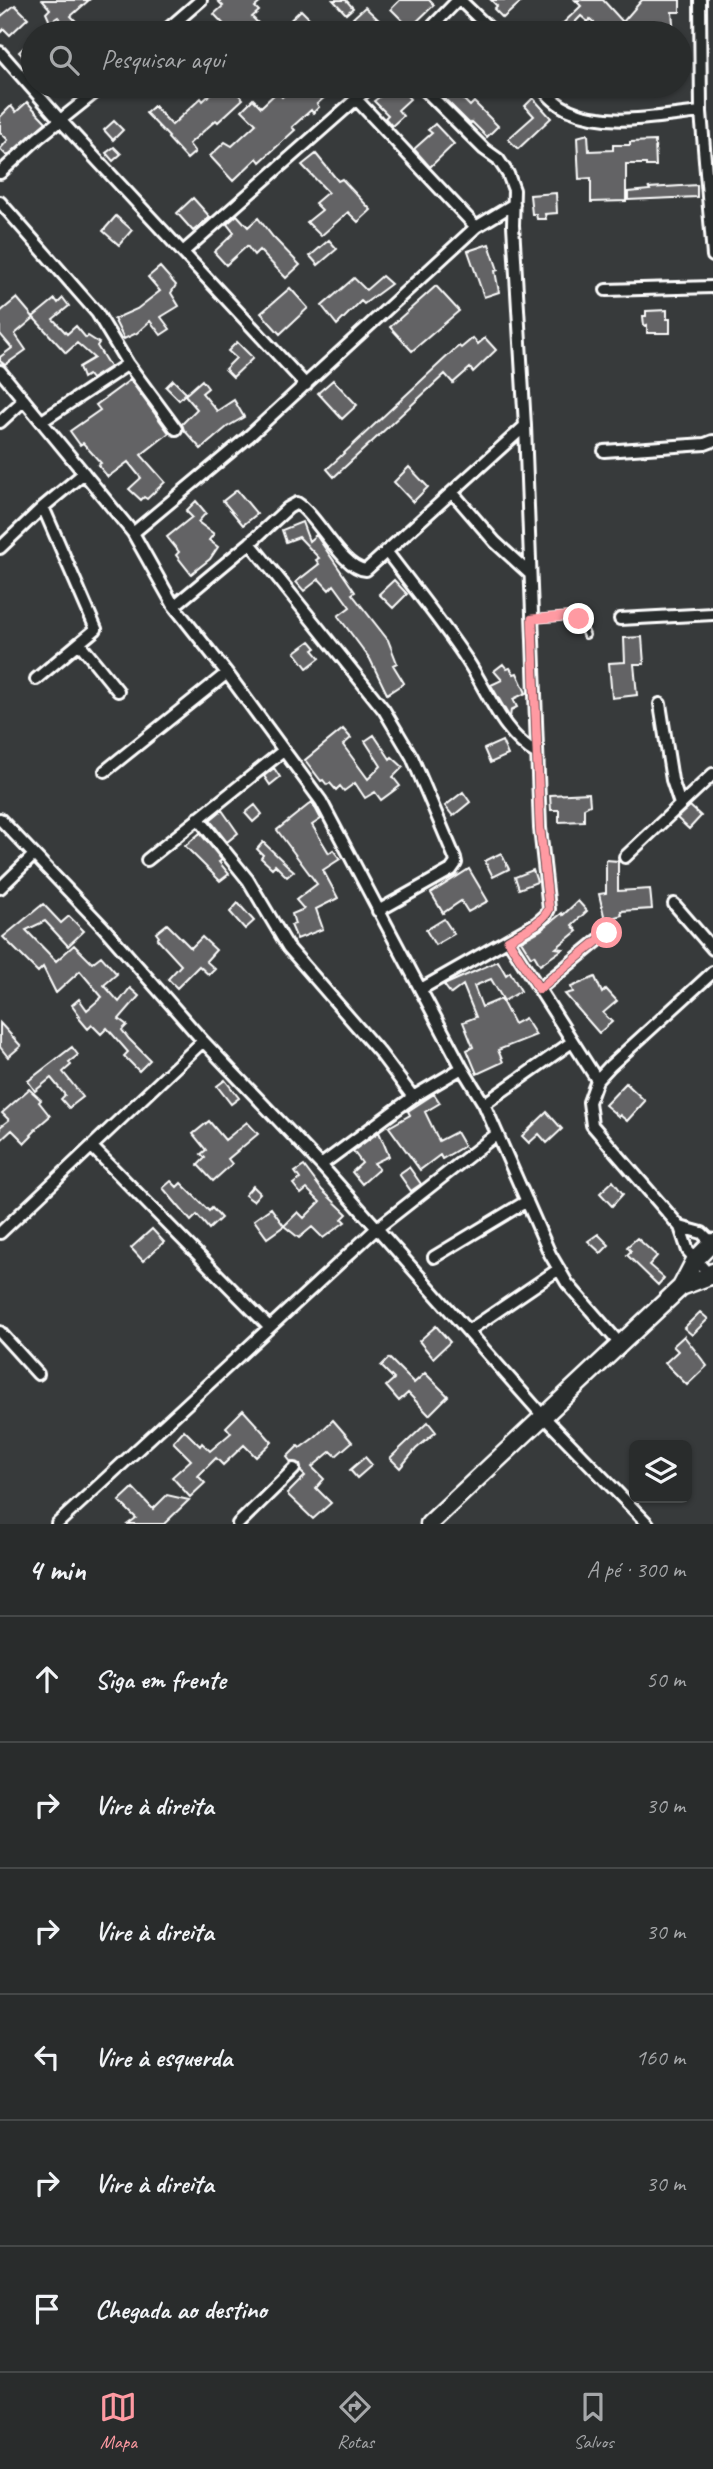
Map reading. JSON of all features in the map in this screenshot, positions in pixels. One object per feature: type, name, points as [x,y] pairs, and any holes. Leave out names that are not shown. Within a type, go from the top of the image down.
[{"type":"street","points":[[177,21],[201,0]]},
{"type":"street","points":[[438,21],[459,0],[481,21]]},
{"type":"street","points":[[699,0],[701,112],[712,213],[713,256]]},
{"type":"street","points":[[0,52],[21,76]]},
{"type":"street","points":[[41,98],[306,385]]},
{"type":"street","points":[[0,173],[88,98]]},
{"type":"street","points":[[421,989],[537,923],[549,909],[540,828],[525,426],[512,182],[498,159],[484,149],[433,98]]},
{"type":"street","points":[[551,98],[570,111],[608,120],[701,112]]},
{"type":"street","points":[[183,252],[356,99],[476,227]]},
{"type":"street","points":[[0,202],[97,313],[128,364],[177,429]]},
{"type":"street","points":[[133,533],[248,437],[476,227],[514,204]]},
{"type":"street","points":[[492,218],[513,225]]},
{"type":"street","points":[[606,290],[713,287]]},
{"type":"street","points":[[43,421],[128,364]]},
{"type":"street","points":[[0,371],[133,533],[174,606],[227,673],[332,819],[378,911],[484,1104],[559,1269],[567,1283],[620,1345]]},
{"type":"street","points":[[0,422],[24,400]]},
{"type":"street","points":[[174,606],[297,503],[306,510],[348,562],[358,569],[370,567],[525,426]]},
{"type":"street","points":[[604,451],[705,444],[713,441]]},
{"type":"street","points":[[0,548],[84,473]]},
{"type":"street","points":[[452,492],[495,542],[529,573]]},
{"type":"street","points":[[36,679],[95,632],[43,507]]},
{"type":"street","points":[[250,543],[384,710],[412,757],[455,858],[456,863],[452,870],[378,911]]},
{"type":"street","points":[[386,551],[467,660],[510,732],[525,747],[537,754]]},
{"type":"street","points":[[620,619],[713,614]]},
{"type":"street","points":[[80,644],[118,691]]},
{"type":"street","points":[[105,771],[227,673]]},
{"type":"street","points":[[660,704],[672,780],[680,804]]},
{"type":"street","points":[[147,860],[283,751]]},
{"type":"street","points":[[625,857],[713,774]]},
{"type":"street","points":[[198,818],[248,880],[288,947],[372,1043],[414,1097]]},
{"type":"street","points":[[0,819],[104,928],[203,1041],[321,1165],[543,1416],[648,1524]]},
{"type":"street","points":[[0,888],[34,855]]},
{"type":"street","points":[[674,904],[713,949]]},
{"type":"street","points":[[539,989],[607,933]]},
{"type":"street","points":[[508,940],[597,1080]]},
{"type":"street","points":[[681,1287],[712,1276],[688,1251],[680,1227],[592,1125],[589,1102],[597,1080],[713,972]]},
{"type":"street","points":[[0,1233],[203,1041]]},
{"type":"street","points":[[484,1104],[572,1042]]},
{"type":"street","points":[[321,1165],[414,1097],[462,1068]]},
{"type":"street","points":[[57,1524],[376,1229],[498,1134]]},
{"type":"street","points":[[92,1146],[269,1327]]},
{"type":"street","points":[[434,1257],[527,1201]]},
{"type":"street","points":[[429,1524],[681,1287],[695,1259],[713,1243],[702,1233],[680,1227]]},
{"type":"street","points":[[468,1331],[559,1269]]},
{"type":"street","points":[[0,1332],[38,1374]]},
{"type":"street","points":[[238,1524],[294,1469]]},
{"type":"lane","points":[[532,619],[572,616],[579,619],[586,635]]},
{"type":"building","points":[[42,0],[89,0],[71,16],[76,21],[62,21],[58,17],[50,21],[46,13],[50,9]]},
{"type":"building","points":[[217,0],[263,0],[255,7],[259,11],[252,17],[256,21],[221,21],[214,14],[223,6]]},
{"type":"building","points":[[333,0],[346,0],[353,8],[346,14]]},
{"type":"building","points":[[400,0],[429,0],[434,5],[417,21],[403,21],[391,9]]},
{"type":"building","points":[[491,0],[523,0],[503,18],[494,9],[497,6]]},
{"type":"building","points":[[575,0],[603,0],[622,21],[587,21],[581,16],[576,21],[565,21],[581,6]]},
{"type":"building","points":[[642,0],[680,0],[680,12],[672,12],[673,21],[624,21]]},
{"type":"building","points":[[15,5],[28,18],[21,21],[21,25],[10,35],[4,29],[0,33],[0,17]]},
{"type":"building","points":[[365,7],[380,21],[356,21],[353,18]]},
{"type":"building","points":[[301,10],[309,18],[306,21],[290,21]]},
{"type":"building","points":[[201,98],[203,101],[206,98],[243,99],[189,144],[195,152],[187,159],[146,113],[154,106],[172,125]]},
{"type":"building","points":[[271,98],[324,98],[313,113],[311,110],[292,127],[295,130],[260,162],[257,158],[233,181],[210,156],[225,142],[232,146],[256,124],[242,110],[253,99],[261,107]]},
{"type":"building","points":[[378,98],[410,99],[398,110],[403,116],[392,126],[385,118],[388,115],[374,101]]},
{"type":"building","points":[[444,98],[462,98],[470,106],[474,102],[498,126],[487,137],[472,122],[470,124]]},
{"type":"building","points":[[533,98],[551,118],[518,149],[508,139],[534,116],[525,106]]},
{"type":"building","points":[[27,102],[46,122],[7,156],[0,149],[8,140],[0,132],[0,117],[11,106],[16,112]]},
{"type":"building","points":[[114,121],[123,130],[113,140],[104,130]]},
{"type":"building","points":[[435,124],[454,144],[430,167],[414,149],[432,133],[428,130]]},
{"type":"building","points":[[588,134],[589,151],[613,150],[613,145],[630,145],[630,142],[655,141],[656,166],[626,164],[626,201],[591,202],[591,178],[579,179],[577,137]]},
{"type":"building","points":[[114,147],[121,154],[113,161],[106,153]]},
{"type":"building","points":[[316,154],[338,181],[342,179],[371,210],[358,222],[348,212],[321,236],[307,222],[322,210],[315,203],[328,192],[302,165]]},
{"type":"building","points":[[697,185],[697,197],[628,200],[628,192]]},
{"type":"building","points":[[556,193],[557,213],[545,214],[546,219],[537,219],[536,214],[532,214],[530,195]]},
{"type":"building","points":[[193,198],[210,217],[193,231],[177,213]]},
{"type":"building","points":[[237,215],[248,227],[258,218],[300,265],[286,278],[259,250],[254,255],[247,246],[226,265],[214,252],[234,233],[227,224]]},
{"type":"building","points":[[116,216],[132,230],[119,245],[103,231]]},
{"type":"building","points":[[329,240],[337,249],[318,265],[310,256]]},
{"type":"building","points":[[489,244],[498,270],[495,271],[499,292],[484,297],[468,251]]},
{"type":"building","points":[[160,267],[176,285],[171,293],[179,306],[161,317],[170,329],[161,335],[150,321],[137,333],[124,339],[114,319],[137,309],[160,291],[148,277]]},
{"type":"building","points":[[382,276],[391,284],[364,304],[361,301],[337,325],[322,306],[354,278],[366,290]]},
{"type":"building","points":[[436,286],[459,311],[412,351],[390,327]]},
{"type":"building","points":[[290,288],[308,308],[280,334],[261,313]]},
{"type":"building","points":[[17,298],[34,318],[15,334],[26,350],[5,365],[0,361],[0,357],[12,348],[0,334],[0,312]]},
{"type":"building","points":[[63,298],[69,306],[53,319],[67,334],[76,326],[86,338],[88,336],[99,343],[97,346],[110,367],[91,379],[88,375],[83,378],[79,367],[94,358],[77,343],[66,353],[33,317],[55,299],[58,303]]},
{"type":"building","points":[[667,310],[670,333],[647,333],[643,316],[646,316],[646,311]]},
{"type":"building","points":[[473,338],[478,344],[485,338],[496,350],[473,372],[470,368],[453,383],[445,374],[334,477],[327,469],[454,350]]},
{"type":"building","points":[[237,342],[253,358],[233,377],[225,369],[236,358],[228,351]]},
{"type":"building","points":[[130,380],[169,433],[141,455],[165,482],[147,499],[144,497],[141,500],[129,489],[141,478],[128,462],[108,477],[98,465],[101,463],[83,443],[80,445],[70,431],[100,410],[96,405]]},
{"type":"building","points":[[173,380],[186,393],[179,400],[166,387]]},
{"type":"building","points":[[202,380],[208,388],[202,393],[217,411],[234,400],[244,417],[227,427],[201,449],[182,424],[197,409],[185,395]]},
{"type":"building","points":[[333,380],[357,405],[342,419],[318,393]]},
{"type":"building","points":[[409,467],[428,487],[413,502],[394,482]]},
{"type":"building","points":[[237,490],[257,514],[243,525],[223,501]]},
{"type":"building","points":[[196,501],[206,513],[198,522],[214,534],[209,540],[218,547],[210,559],[191,574],[176,555],[179,552],[167,537],[192,517],[186,511]]},
{"type":"building","points":[[302,522],[309,541],[316,535],[355,592],[352,594],[388,640],[397,663],[393,665],[404,683],[387,694],[370,659],[338,616],[350,607],[334,585],[329,590],[319,579],[304,591],[296,582],[319,564],[316,560],[319,558],[299,537],[286,542],[282,530]]},
{"type":"building","points":[[394,580],[407,594],[393,608],[379,594]]},
{"type":"building","points":[[642,637],[644,664],[634,664],[637,695],[612,698],[609,663],[625,662],[624,638]]},
{"type":"building","points":[[310,641],[320,658],[307,668],[295,652]]},
{"type":"building","points":[[503,664],[514,674],[517,673],[526,693],[513,699],[517,707],[511,710],[510,718],[491,685],[502,680],[494,671]]},
{"type":"building","points":[[343,729],[351,738],[343,745],[368,779],[381,766],[365,741],[374,735],[390,759],[392,757],[403,767],[393,777],[400,786],[381,800],[375,792],[365,798],[355,783],[344,791],[340,786],[336,790],[330,783],[327,785],[321,781],[305,760]]},
{"type":"building","points":[[502,741],[508,755],[490,763],[484,749]]},
{"type":"building","points":[[274,768],[280,777],[270,785],[264,776]]},
{"type":"building","points":[[463,792],[470,802],[453,816],[445,806]]},
{"type":"building","points":[[589,793],[590,805],[584,808],[584,821],[559,822],[559,810],[551,810],[550,795]]},
{"type":"building","points":[[312,802],[321,819],[312,825],[329,853],[333,850],[340,859],[323,870],[338,898],[316,909],[323,929],[297,939],[291,925],[295,924],[292,914],[304,909],[296,900],[317,884],[277,830]]},
{"type":"building","points":[[255,805],[262,814],[253,822],[245,813]]},
{"type":"building","points":[[690,806],[701,816],[689,829],[677,818]]},
{"type":"building","points":[[222,810],[238,833],[227,842],[210,820]]},
{"type":"building","points":[[200,833],[222,860],[219,862],[229,874],[220,881],[185,846]]},
{"type":"building","points":[[263,842],[294,871],[287,877],[275,865],[272,868],[261,858],[263,855],[257,849]]},
{"type":"building","points":[[501,853],[509,869],[493,877],[485,861]]},
{"type":"building","points":[[606,860],[618,861],[618,891],[650,889],[652,909],[621,911],[622,915],[605,920],[599,894],[606,893]]},
{"type":"building","points":[[469,869],[488,901],[468,912],[461,901],[443,913],[431,893]]},
{"type":"building","points":[[533,870],[537,882],[519,889],[515,877]]},
{"type":"building","points":[[578,901],[587,911],[572,925],[577,931],[556,948],[563,949],[540,965],[521,941],[541,930],[562,913],[563,915]]},
{"type":"building","points":[[238,903],[254,921],[245,929],[230,912]]},
{"type":"building","points":[[43,904],[61,923],[69,916],[84,931],[68,946],[45,921],[26,930],[56,961],[74,945],[92,963],[101,956],[117,974],[104,985],[119,1002],[130,988],[139,996],[119,1019],[127,1025],[122,1030],[150,1060],[139,1071],[124,1056],[128,1052],[107,1028],[101,1034],[92,1025],[88,1029],[78,1017],[80,1016],[72,1005],[79,999],[87,1010],[102,997],[80,971],[56,993],[43,967],[38,972],[3,937]]},
{"type":"building","points":[[444,919],[454,934],[435,945],[426,930]]},
{"type":"building","points":[[167,924],[191,948],[202,937],[216,950],[206,961],[215,969],[209,975],[199,966],[177,988],[168,979],[181,965],[157,939],[159,937],[156,933]]},
{"type":"building","points":[[498,961],[506,975],[510,972],[521,991],[504,1001],[491,979],[474,986],[482,1007],[501,999],[514,1024],[525,1018],[536,1035],[498,1050],[503,1062],[477,1074],[467,1050],[473,1047],[463,1022],[476,1017],[463,985],[451,994],[444,985]]},
{"type":"building","points":[[595,977],[602,993],[606,989],[617,1001],[603,1013],[612,1022],[599,1033],[565,994],[573,992],[571,987]]},
{"type":"building","points":[[0,1023],[21,1046],[8,1057],[0,1047]]},
{"type":"building","points":[[72,1047],[78,1055],[69,1062],[71,1065],[63,1072],[83,1097],[69,1108],[61,1099],[65,1095],[51,1078],[35,1091],[28,1081]]},
{"type":"building","points":[[225,1080],[239,1098],[231,1104],[217,1086]]},
{"type":"building","points":[[626,1083],[645,1101],[627,1121],[605,1105]]},
{"type":"building","points":[[29,1089],[41,1100],[39,1102],[50,1116],[35,1129],[25,1143],[12,1130],[0,1141],[0,1127],[9,1120],[2,1113]]},
{"type":"building","points":[[434,1094],[440,1103],[425,1112],[439,1141],[456,1132],[464,1146],[442,1159],[440,1155],[420,1170],[389,1127],[410,1115],[408,1111]]},
{"type":"building","points":[[547,1112],[562,1129],[547,1143],[539,1134],[529,1143],[522,1136]]},
{"type":"building","points":[[209,1121],[225,1140],[247,1122],[258,1134],[228,1159],[232,1164],[213,1181],[198,1165],[205,1158],[201,1154],[206,1150],[193,1134]]},
{"type":"building","points":[[379,1132],[389,1156],[374,1163],[379,1169],[362,1184],[352,1172],[362,1163],[353,1151]]},
{"type":"building","points":[[304,1166],[322,1190],[347,1214],[342,1219],[345,1222],[323,1238],[312,1227],[299,1238],[284,1226],[298,1212],[304,1218],[320,1202],[307,1189],[301,1194],[293,1184],[300,1179],[295,1172]]},
{"type":"building","points":[[409,1167],[421,1184],[411,1191],[399,1174]]},
{"type":"building","points":[[171,1181],[177,1187],[181,1183],[209,1211],[212,1208],[221,1218],[209,1229],[197,1215],[191,1221],[163,1188]]},
{"type":"building","points":[[613,1181],[623,1194],[612,1206],[600,1193]]},
{"type":"building","points":[[253,1186],[260,1193],[253,1201],[245,1195]]},
{"type":"building","points":[[271,1208],[284,1226],[267,1238],[254,1220]]},
{"type":"building","points":[[152,1229],[164,1242],[143,1261],[131,1248]]},
{"type":"building","points":[[598,1234],[609,1245],[601,1253],[588,1241]]},
{"type":"building","points":[[637,1238],[657,1256],[649,1265],[664,1278],[658,1285],[627,1255],[631,1251],[627,1247]]},
{"type":"building","points":[[700,1312],[708,1319],[692,1335],[684,1328]]},
{"type":"building","points":[[436,1326],[450,1342],[433,1358],[419,1341]]},
{"type":"building","points":[[684,1336],[707,1366],[687,1385],[665,1363],[678,1351],[673,1346]]},
{"type":"building","points":[[389,1358],[414,1383],[425,1373],[448,1396],[429,1415],[408,1393],[399,1401],[386,1386],[394,1379],[381,1366]]},
{"type":"building","points":[[243,1410],[272,1442],[256,1457],[244,1445],[223,1465],[216,1458],[198,1476],[205,1483],[190,1497],[172,1477],[191,1460],[173,1442],[184,1430],[200,1446],[202,1443],[210,1451],[231,1433],[226,1427]]},
{"type":"building","points":[[333,1420],[352,1442],[336,1456],[331,1451],[312,1467],[324,1479],[316,1488],[331,1503],[313,1519],[287,1494],[305,1476],[301,1472],[300,1464],[291,1462],[287,1457]]},
{"type":"building","points":[[428,1422],[436,1432],[416,1449],[400,1468],[390,1458]]},
{"type":"building","points":[[365,1457],[372,1465],[357,1478],[350,1470]]},
{"type":"building","points":[[133,1488],[153,1509],[167,1495],[189,1500],[164,1524],[128,1524],[136,1518],[119,1501]]},
{"type":"route","points":[[579,619],[572,616],[532,619],[540,828],[549,909],[537,923],[508,940],[539,989],[607,933]]}]
